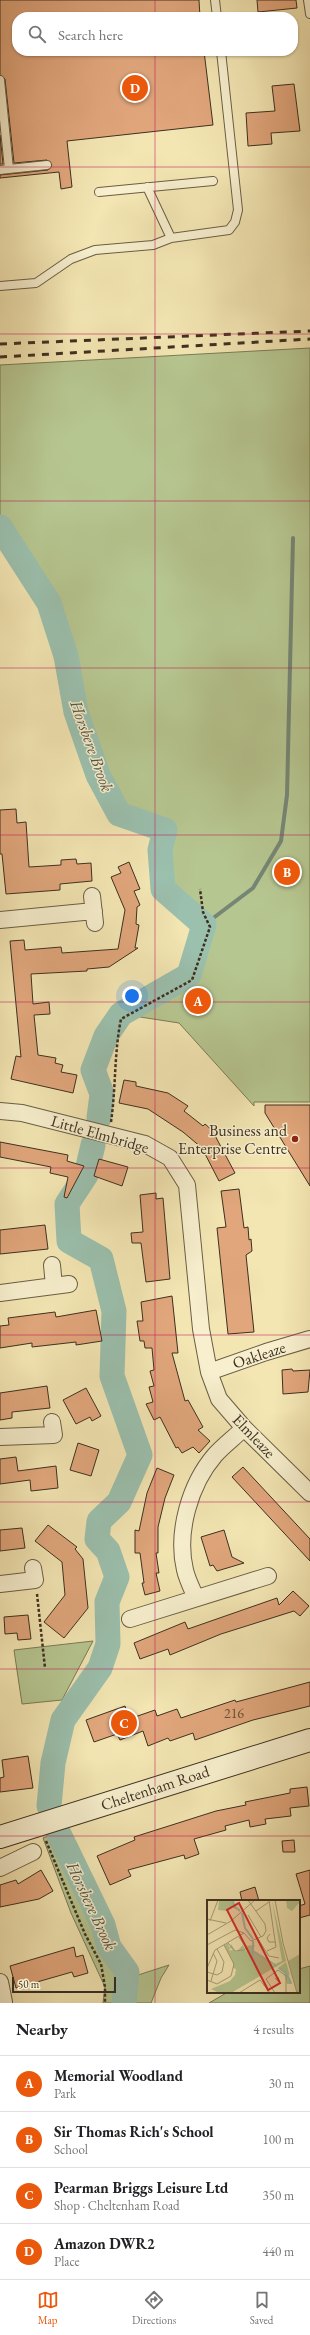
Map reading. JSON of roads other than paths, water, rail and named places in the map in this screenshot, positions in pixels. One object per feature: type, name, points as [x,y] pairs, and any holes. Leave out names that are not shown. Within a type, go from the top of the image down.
[{"type":"main road","name":"Cheltenham Road","points":[[0,1838],[223,1766],[310,1740]]},
{"type":"street","points":[[0,920],[94,910]]},
{"type":"street","name":"Little Elmbridge","points":[[0,1111],[22,1113],[109,1134],[145,1144],[170,1158],[187,1185],[201,1329],[209,1372]]},
{"type":"street","points":[[0,1292],[62,1285],[52,1264]]},
{"type":"street","name":"Oakleaze","points":[[209,1372],[266,1352],[310,1340]]},
{"type":"street","name":"Elmleaze","points":[[209,1372],[220,1399],[244,1428],[310,1493]]},
{"type":"street","points":[[196,1598],[185,1571],[182,1550],[184,1526],[190,1501],[200,1478],[215,1456],[244,1428]]},
{"type":"street","points":[[0,1437],[54,1435]]},
{"type":"street","points":[[130,1619],[268,1576]]},
{"type":"street","points":[[0,1584],[35,1581]]},
{"type":"street","points":[[0,1868],[33,1852]]},
{"type":"street","points":[[0,1982],[5,2003]]},
{"type":"lane","points":[[215,0],[216,12]]},
{"type":"lane","points":[[308,0],[310,14]]},
{"type":"lane","points":[[0,286],[36,283],[71,259],[96,250],[154,245],[171,238],[229,230],[235,222],[238,210],[222,56]]},
{"type":"lane","points":[[0,80],[9,169]]},
{"type":"lane","points":[[0,170],[46,165]]},
{"type":"lane","points":[[99,192],[213,181]]},
{"type":"lane","points":[[147,187],[171,238]]},
{"type":"waterway","name":"Horsbere Brook","points":[[0,527],[49,603],[66,656],[76,712],[98,775],[119,814],[165,830],[160,850],[163,889],[204,925],[189,975],[121,1014],[106,1036],[93,1070],[102,1094],[99,1118]]},
{"type":"waterway","points":[[204,925],[253,888],[281,841],[287,795],[293,538]]},
{"type":"waterway","name":"Horsbere Brook","points":[[49,1806],[53,1763],[63,1720],[100,1668],[108,1644],[107,1602],[117,1577],[108,1551],[97,1539],[99,1521],[119,1502],[140,1455],[112,1376],[114,1311],[101,1259],[69,1241],[67,1204],[86,1175],[93,1145]]},
{"type":"waterway","name":"Horsbere Brook","points":[[58,1832],[103,1925],[109,1947],[127,1972],[124,2003]]},
{"type":"railway","points":[[0,344],[310,331]]},
{"type":"railway","points":[[0,357],[310,339]]},
{"type":"place","name":"Amazon DWR2","points":[[135,88]]},
{"type":"place","name":"Sir Thomas Rich's School","points":[[287,872]]},
{"type":"place","name":"Memorial Woodland","points":[[198,1001]]},
{"type":"place","name":"Business and Enterprise Centre","points":[[295,1139]]},
{"type":"place","name":"Pearman Briggs Leisure Ltd","points":[[124,1723]]}]
